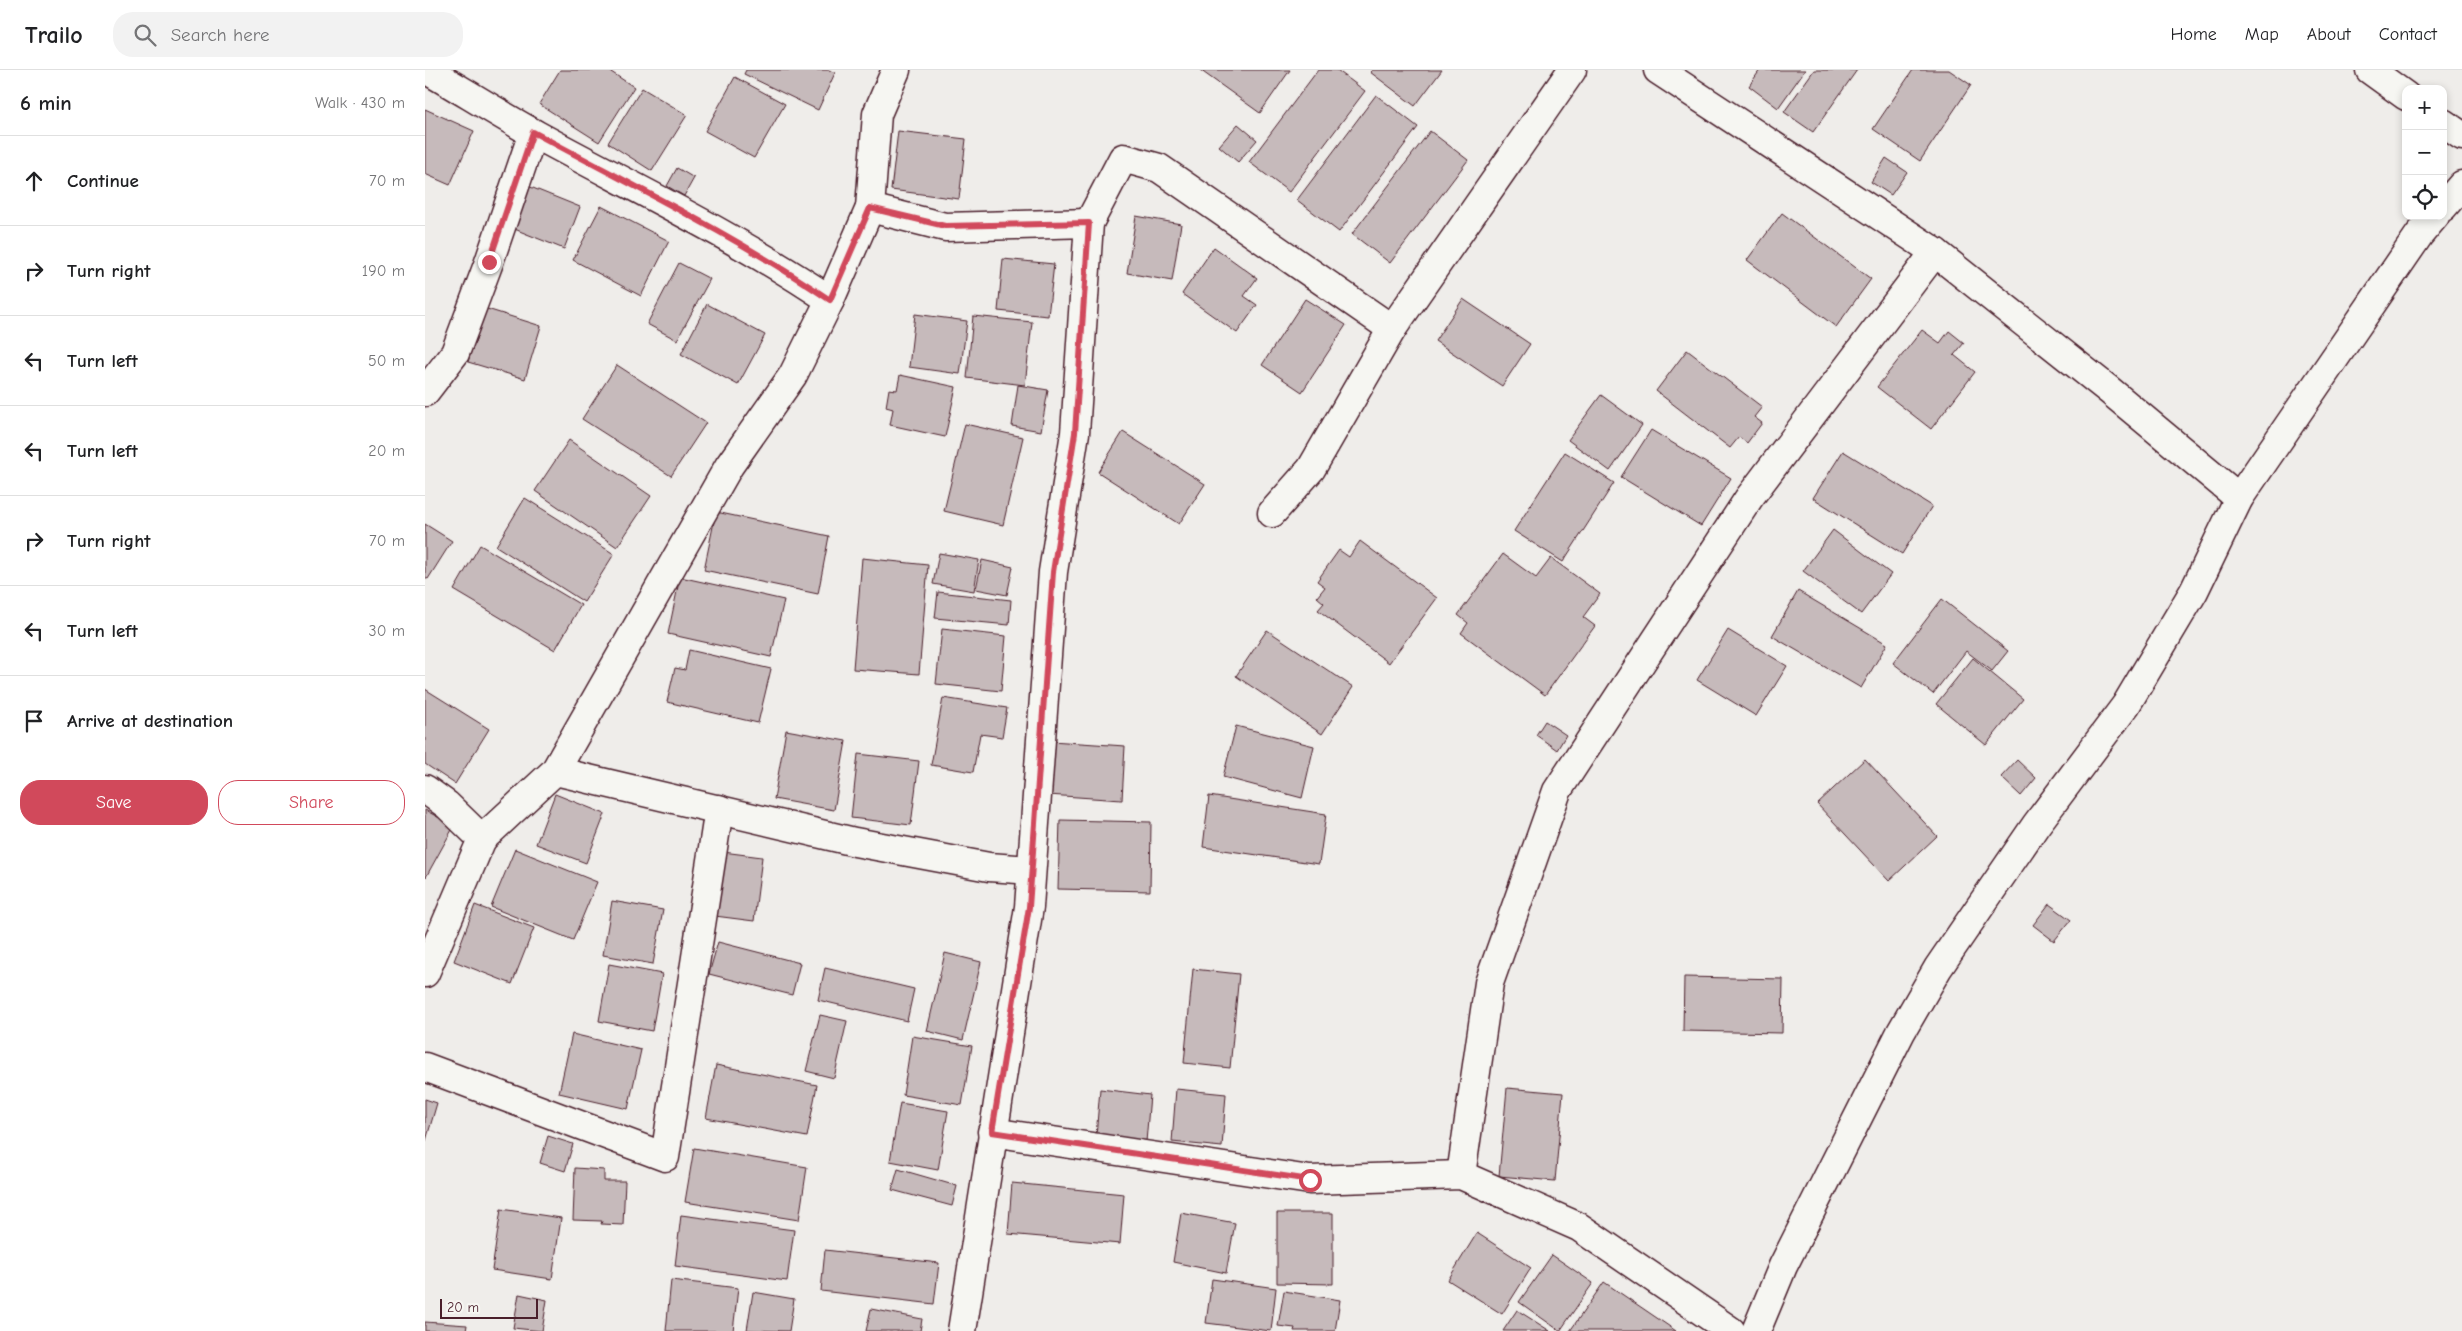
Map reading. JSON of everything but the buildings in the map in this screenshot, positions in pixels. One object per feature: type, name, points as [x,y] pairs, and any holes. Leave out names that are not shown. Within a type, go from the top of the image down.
[{"type":"street","points":[[427,70],[533,132],[732,240],[791,274],[830,300]]},
{"type":"street","points":[[425,973],[482,839],[555,771],[729,466],[793,375],[830,300],[870,208],[877,114],[897,70]]},
{"type":"street","points":[[1271,513],[1311,469],[1392,329],[1572,70]]},
{"type":"street","points":[[1658,70],[1935,252],[2109,390],[2239,498]]},
{"type":"street","points":[[2370,70],[2402,93]]},
{"type":"street","points":[[2447,126],[2462,136]]},
{"type":"street","points":[[425,392],[455,353],[489,262],[533,132]]},
{"type":"street","points":[[962,1331],[969,1298],[992,1132],[1029,907],[1053,572],[1075,433],[1089,223],[1123,158],[1159,168],[1392,329]]},
{"type":"street","points":[[2447,202],[2462,185]]},
{"type":"street","points":[[870,208],[945,226],[1089,223]]},
{"type":"street","points":[[1756,1331],[1783,1266],[1901,1032],[1929,984],[2036,825],[2126,705],[2194,591],[2239,498],[2419,235],[2432,220]]},
{"type":"street","points":[[1461,1175],[1489,983],[1557,791],[1749,498],[1935,252]]},
{"type":"street","points":[[555,771],[855,842],[989,868],[1031,870]]},
{"type":"street","points":[[425,789],[447,805],[482,839]]},
{"type":"street","points":[[425,1067],[665,1157],[719,809]]},
{"type":"street","points":[[992,1132],[1310,1180],[1461,1175],[1579,1227],[1731,1331]]},
{"type":"route","points":[[489,262],[533,132],[732,240],[791,274],[830,300],[870,208],[945,226],[997,227],[1089,223],[1075,433],[1053,572],[1029,907],[992,1132],[1310,1180]]}]
